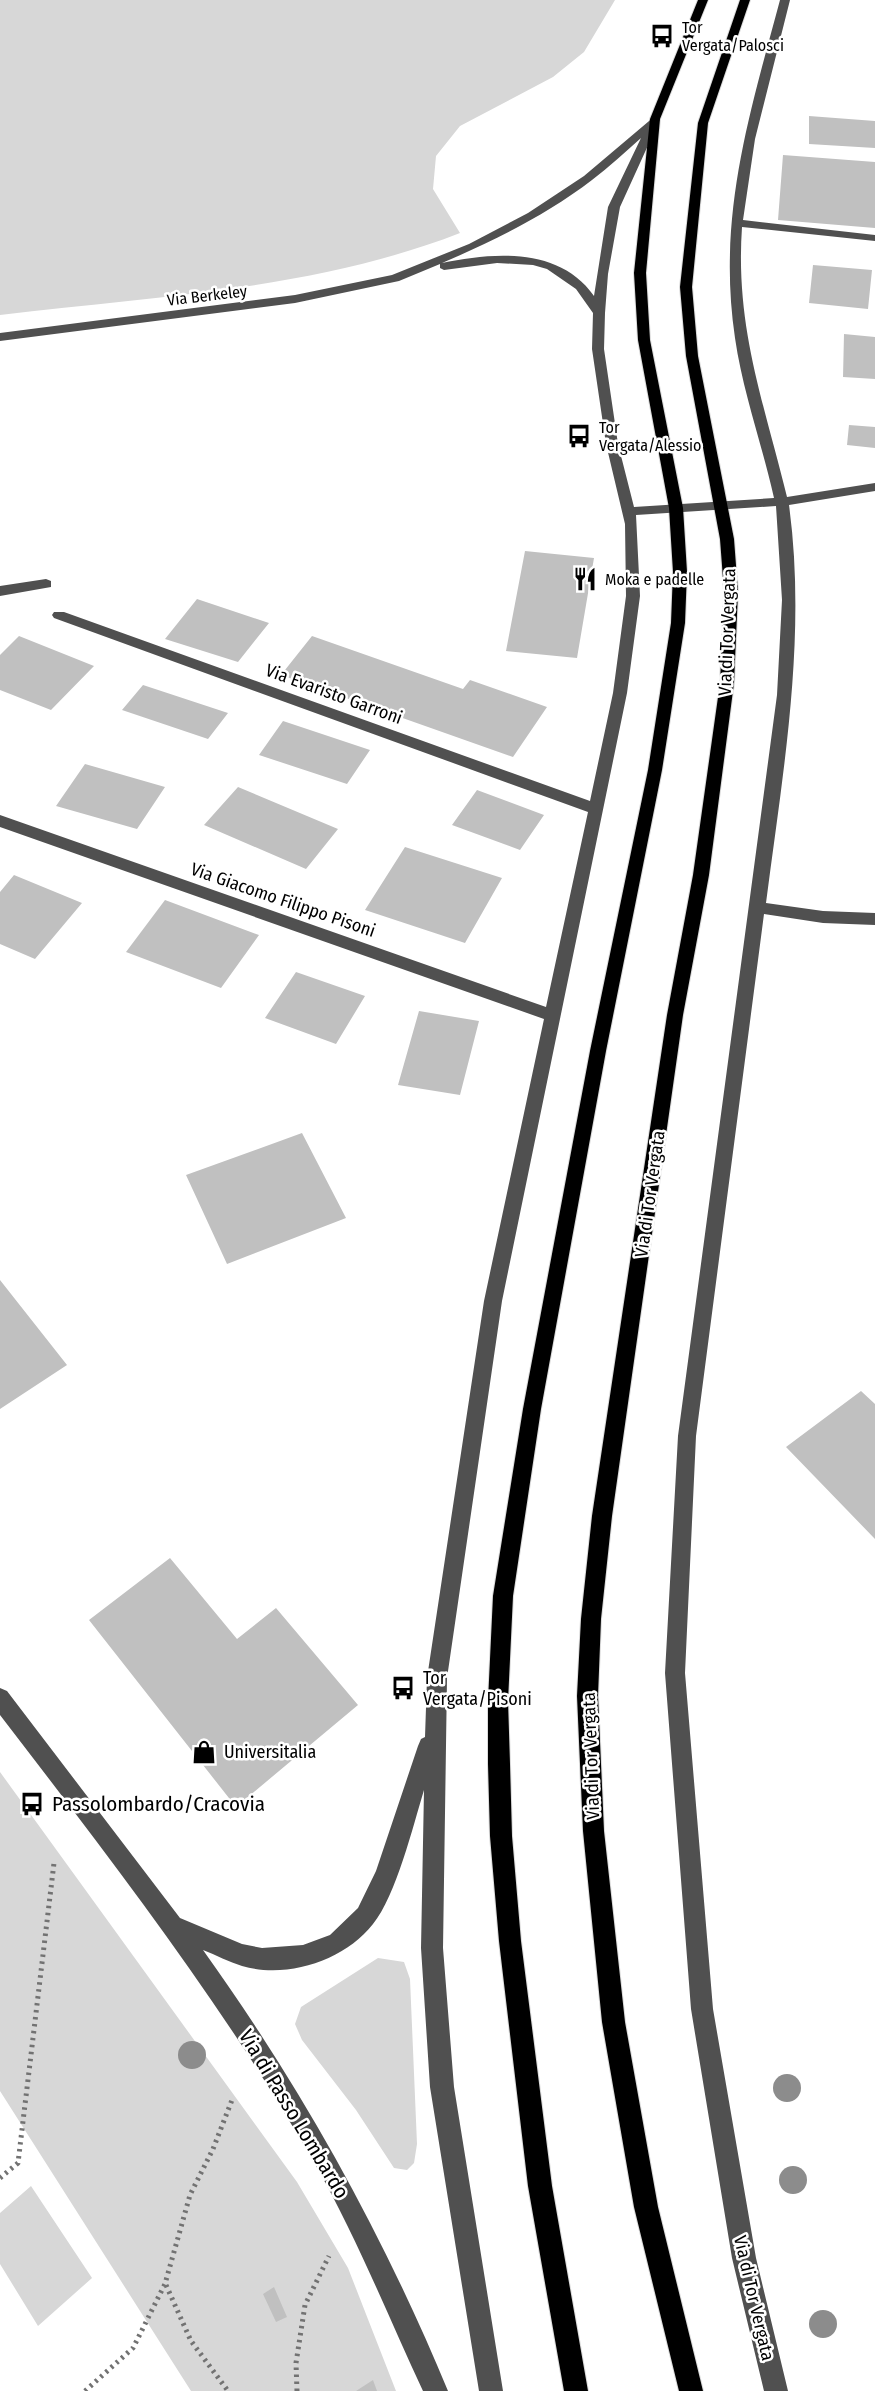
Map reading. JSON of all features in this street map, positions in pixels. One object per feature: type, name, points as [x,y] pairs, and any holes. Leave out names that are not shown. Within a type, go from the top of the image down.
[{"type":"main road","points":[[576,2391],[540,2186],[510,1941],[501,1836],[500,1648],[503,1596],[532,1409],[598,1051],[655,770],[674,652],[680,597],[676,508],[644,340],[640,273],[655,119],[703,0]]},
{"type":"main road","name":"Via di Tor Vergata","points":[[691,2391],[641,2192],[619,2065],[593,1826],[587,1724],[588,1678],[595,1569],[602,1516],[675,1015],[701,875],[727,682],[731,592],[727,539],[692,356],[687,315],[686,268],[703,123],[745,0]]},
{"type":"street","name":"Via di Tor Vergata","points":[[776,2391],[744,2258],[702,2009],[675,1673],[687,1436],[779,745],[789,638],[790,567],[781,502],[753,400],[745,356],[736,298],[735,223],[741,176],[785,0]]},
{"type":"street","name":"Via Berkeley","points":[[0,337],[316,296],[375,284],[416,271],[494,236],[558,200],[588,178],[655,119]]},
{"type":"street","points":[[491,2391],[442,2087],[432,1948],[434,1726],[442,1634],[493,1301],[620,693],[629,631],[633,566],[630,511],[612,444],[598,349],[599,313],[602,274],[614,207],[655,119]]},
{"type":"street","points":[[735,223],[875,238]]},
{"type":"street","name":"Via Berkeley","points":[[416,271],[499,260],[541,263],[573,279],[599,313]]},
{"type":"street","points":[[630,511],[781,502],[875,487]]},
{"type":"street","points":[[0,591],[46,584]]},
{"type":"street","name":"Via Evaristo Garroni","points":[[59,615],[595,809]]},
{"type":"street","name":"Via Giacomo Filippo Pisoni","points":[[0,821],[553,1016]]},
{"type":"street","points":[[756,907],[823,917],[875,919]]},
{"type":"street","name":"Via di Passo Lombardo","points":[[0,1698],[235,2015],[323,2155],[436,2391]]},
{"type":"street","points":[[169,1924],[242,1955],[262,1959],[303,1956],[337,1943],[366,1916],[386,1875],[434,1726]]},
{"type":"path","points":[[0,2178],[18,2163],[54,1863]]},
{"type":"path","points":[[85,2391],[133,2347],[165,2284],[190,2194],[213,2149],[232,2100]]},
{"type":"path","points":[[297,2391],[296,2363],[306,2305],[331,2252]]},
{"type":"path","points":[[165,2284],[174,2314],[206,2365],[228,2391]]},
{"type":"shaded area","points":[[0,0],[615,0],[584,52],[553,77],[460,126],[436,156],[433,189],[460,233],[405,252],[291,279],[175,296],[0,315]]},
{"type":"shaded area","points":[[0,1772],[297,2182],[348,2268],[396,2391],[191,2391],[0,2091]]},
{"type":"shaded area","points":[[378,1958],[404,1962],[410,1979],[417,2144],[414,2163],[407,2170],[394,2168],[356,2110],[302,2040],[295,2024],[301,2007]]},
{"type":"shaded area","points":[[31,2186],[92,2278],[38,2326],[0,2264],[0,2213]]},
{"type":"building","points":[[809,116],[875,121],[875,148],[809,144]]},
{"type":"building","points":[[783,155],[875,162],[875,228],[778,220]]},
{"type":"building","points":[[813,265],[872,270],[868,309],[809,303]]},
{"type":"building","points":[[844,334],[875,337],[875,379],[843,377]]},
{"type":"building","points":[[849,425],[875,427],[875,448],[847,445]]},
{"type":"building","points":[[525,551],[594,558],[577,658],[506,651]]},
{"type":"building","points":[[197,599],[269,623],[238,662],[165,639]]},
{"type":"building","points":[[19,636],[94,666],[51,710],[0,690],[0,655]]},
{"type":"building","points":[[312,636],[463,689],[470,680],[547,707],[513,757],[281,675]]},
{"type":"building","points":[[143,685],[228,713],[208,739],[122,710]]},
{"type":"building","points":[[283,721],[370,750],[347,784],[259,755]]},
{"type":"building","points":[[85,764],[165,787],[137,829],[56,806]]},
{"type":"building","points":[[238,787],[338,829],[306,869],[204,825]]},
{"type":"building","points":[[477,790],[544,815],[520,850],[452,825]]},
{"type":"building","points":[[405,847],[502,878],[465,943],[365,910]]},
{"type":"building","points":[[14,875],[82,903],[35,959],[0,944],[0,892]]},
{"type":"building","points":[[165,900],[259,935],[221,988],[126,952]]},
{"type":"building","points":[[296,972],[365,996],[336,1044],[265,1018]]},
{"type":"building","points":[[419,1011],[479,1021],[460,1095],[398,1085]]},
{"type":"building","points":[[302,1133],[346,1218],[227,1264],[186,1175]]},
{"type":"building","points":[[0,1280],[67,1365],[0,1409]]},
{"type":"building","points":[[861,1391],[875,1404],[875,1539],[786,1447]]},
{"type":"building","points":[[170,1558],[237,1639],[276,1608],[358,1705],[236,1807],[89,1620]]},
{"type":"building","points":[[274,2287],[287,2317],[276,2322],[263,2294]]},
{"type":"building","points":[[373,2380],[377,2391],[356,2391]]},
{"type":"place","name":"Tor Vergata/Palosci","points":[[662,36]]},
{"type":"place","name":"Tor Vergata/Alessio","points":[[579,436]]},
{"type":"place","name":"Moka e padelle","points":[[585,579]]},
{"type":"place","name":"Tor Vergata/Pisoni","points":[[403,1688]]},
{"type":"place","name":"Universitalia","points":[[204,1752]]},
{"type":"place","name":"Passolombardo/Cracovia","points":[[32,1804]]}]
